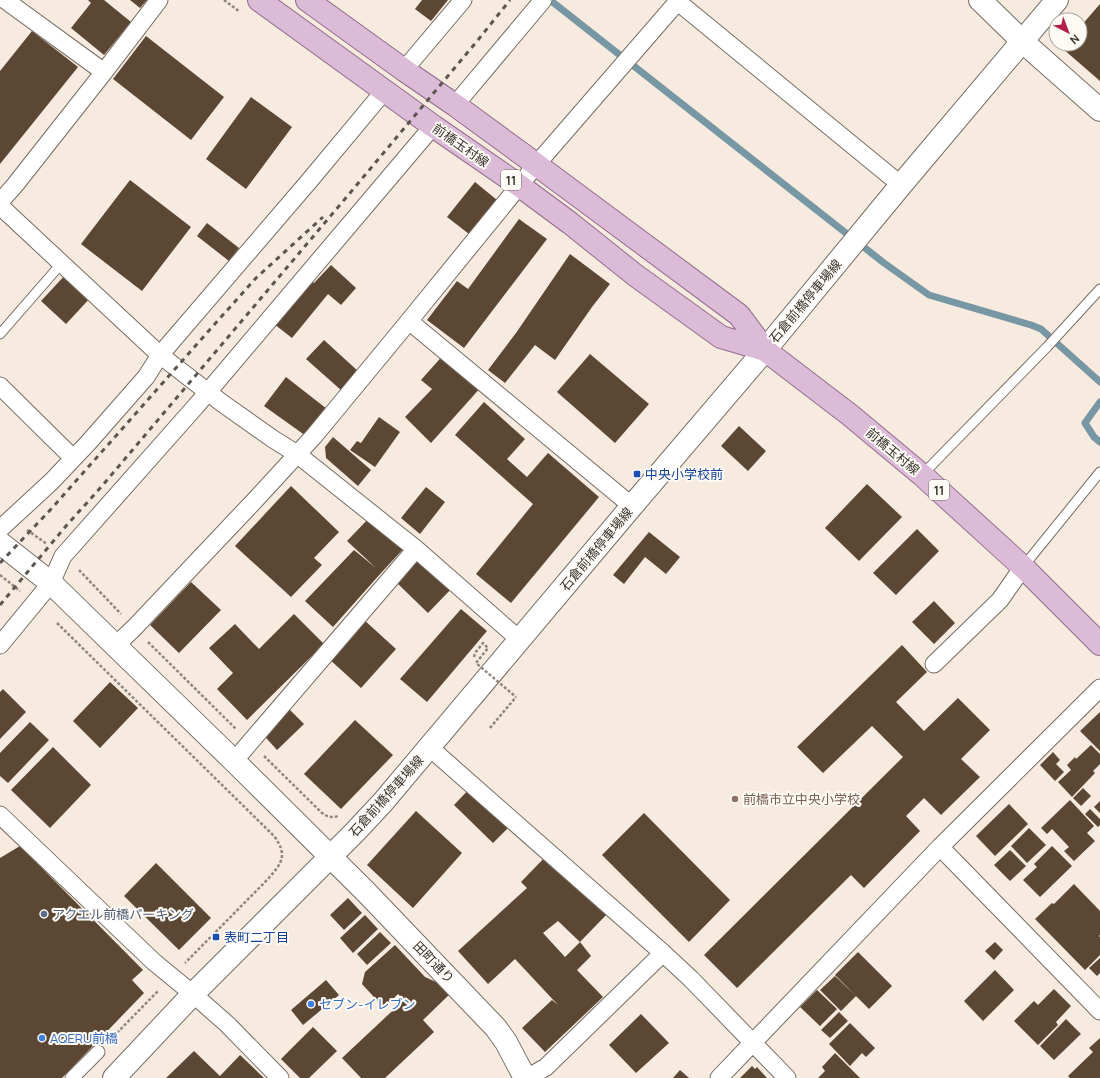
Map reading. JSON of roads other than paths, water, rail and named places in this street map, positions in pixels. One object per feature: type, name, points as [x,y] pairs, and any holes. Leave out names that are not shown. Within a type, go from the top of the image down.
[{"type":"main road","name":"前橋玉村線","points":[[259,0],[433,126],[520,186],[570,223],[635,275],[722,337],[765,350]]},
{"type":"main road","name":"前橋玉村線","points":[[307,0],[455,105],[739,315],[765,350],[850,415],[922,475],[1023,567],[1100,644]]},
{"type":"main road","points":[[980,0],[1022,41],[1100,110]]},
{"type":"main road","name":"石倉前橋停車場線","points":[[114,1078],[193,994],[383,802],[765,350],[901,185],[1057,0]]},
{"type":"main road","name":"田町通り","points":[[0,543],[51,583],[366,892],[485,1016],[506,1042],[526,1078]]},
{"type":"street","points":[[5,0],[104,72]]},
{"type":"street","points":[[0,202],[104,72],[159,0]]},
{"type":"street","points":[[404,70],[463,0]]},
{"type":"street","points":[[115,646],[134,628],[298,454],[410,321],[536,165],[677,1],[901,185]]},
{"type":"street","points":[[455,105],[541,3]]},
{"type":"street","points":[[5,524],[51,482],[88,443],[146,377],[160,356],[385,90]]},
{"type":"street","points":[[0,644],[51,583],[63,556],[207,393],[433,126]]},
{"type":"street","points":[[0,206],[160,356],[207,393],[267,435],[298,454],[416,549],[520,640]]},
{"type":"street","points":[[410,321],[632,506]]},
{"type":"street","points":[[0,386],[74,458]]},
{"type":"street","points":[[234,761],[416,549]]},
{"type":"street","points":[[934,664],[1000,600],[1023,567]]},
{"type":"street","points":[[719,1078],[940,847],[1100,688]]},
{"type":"street","points":[[429,747],[663,953],[691,979],[787,1078]]},
{"type":"street","points":[[0,815],[154,962],[227,1024],[280,1078]]},
{"type":"street","points":[[940,847],[1100,1011]]},
{"type":"street","points":[[526,1078],[546,1067],[663,953]]},
{"type":"street","points":[[72,1078],[98,1052]]},
{"type":"lane","points":[[0,334],[61,264]]},
{"type":"lane","points":[[922,475],[1058,335],[1100,289]]},
{"type":"lane","points":[[1023,567],[1100,472]]},
{"type":"waterway","points":[[550,0],[884,263],[929,295],[1041,329],[1100,382]]},
{"type":"waterway","points":[[1100,402],[1085,423],[1094,437],[1100,442]]},
{"type":"railway","points":[[0,605],[350,193],[510,0]]},
{"type":"railway","points":[[0,563],[53,507],[256,278],[323,217]]},
{"type":"place","name":"中央小学校前","points":[[637,474]]},
{"type":"place","name":"前橋市立中央小学校","points":[[735,799]]},
{"type":"place","name":"アクエル前橋パーキング","points":[[44,914]]},
{"type":"place","name":"表町二丁目","points":[[216,937]]},
{"type":"place","name":"セブン-イレブン","points":[[311,1004]]},
{"type":"place","name":"AQERU前橋","points":[[42,1038]]}]
